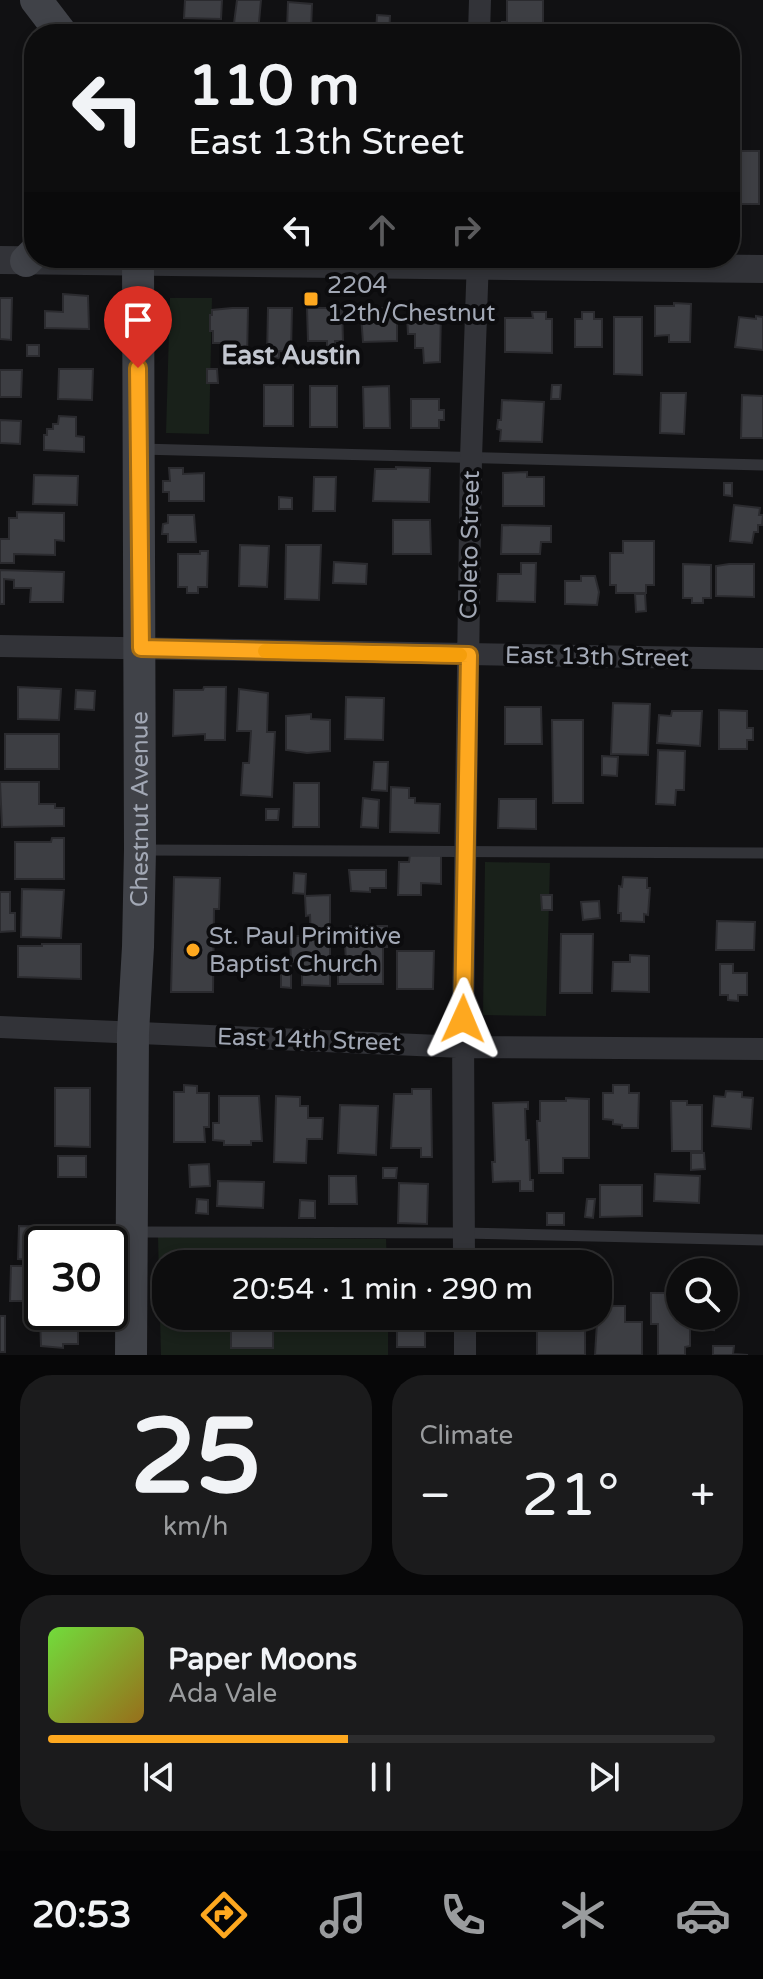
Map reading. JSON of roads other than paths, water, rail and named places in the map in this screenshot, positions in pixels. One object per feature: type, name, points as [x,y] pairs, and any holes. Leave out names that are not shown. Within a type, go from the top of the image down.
[{"type":"main road","name":"Chestnut Avenue","points":[[131,1355],[133,1033],[140,850],[138,268]]},
{"type":"street","points":[[479,24],[480,0]]},
{"type":"street","name":"Coleto Street","points":[[464,1250],[463,1047],[471,458],[478,268]]},
{"type":"street","points":[[722,268],[763,269]]},
{"type":"street","name":"East 13th Street","points":[[0,646],[763,659]]},
{"type":"street","name":"East 14th Street","points":[[0,1027],[463,1047],[763,1049]]},
{"type":"street","points":[[465,1330],[465,1355]]},
{"type":"lane","points":[[139,449],[763,465]]},
{"type":"lane","points":[[140,850],[763,853]]},
{"type":"lane","points":[[133,1232],[464,1233],[763,1240]]},
{"type":"place","name":"2204 12th/Chestnut","points":[[311,299]]},
{"type":"place","name":"St. Paul Primitive Baptist Church","points":[[193,950]]},
{"type":"district","name":"East Austin","points":[[291,355]]}]
